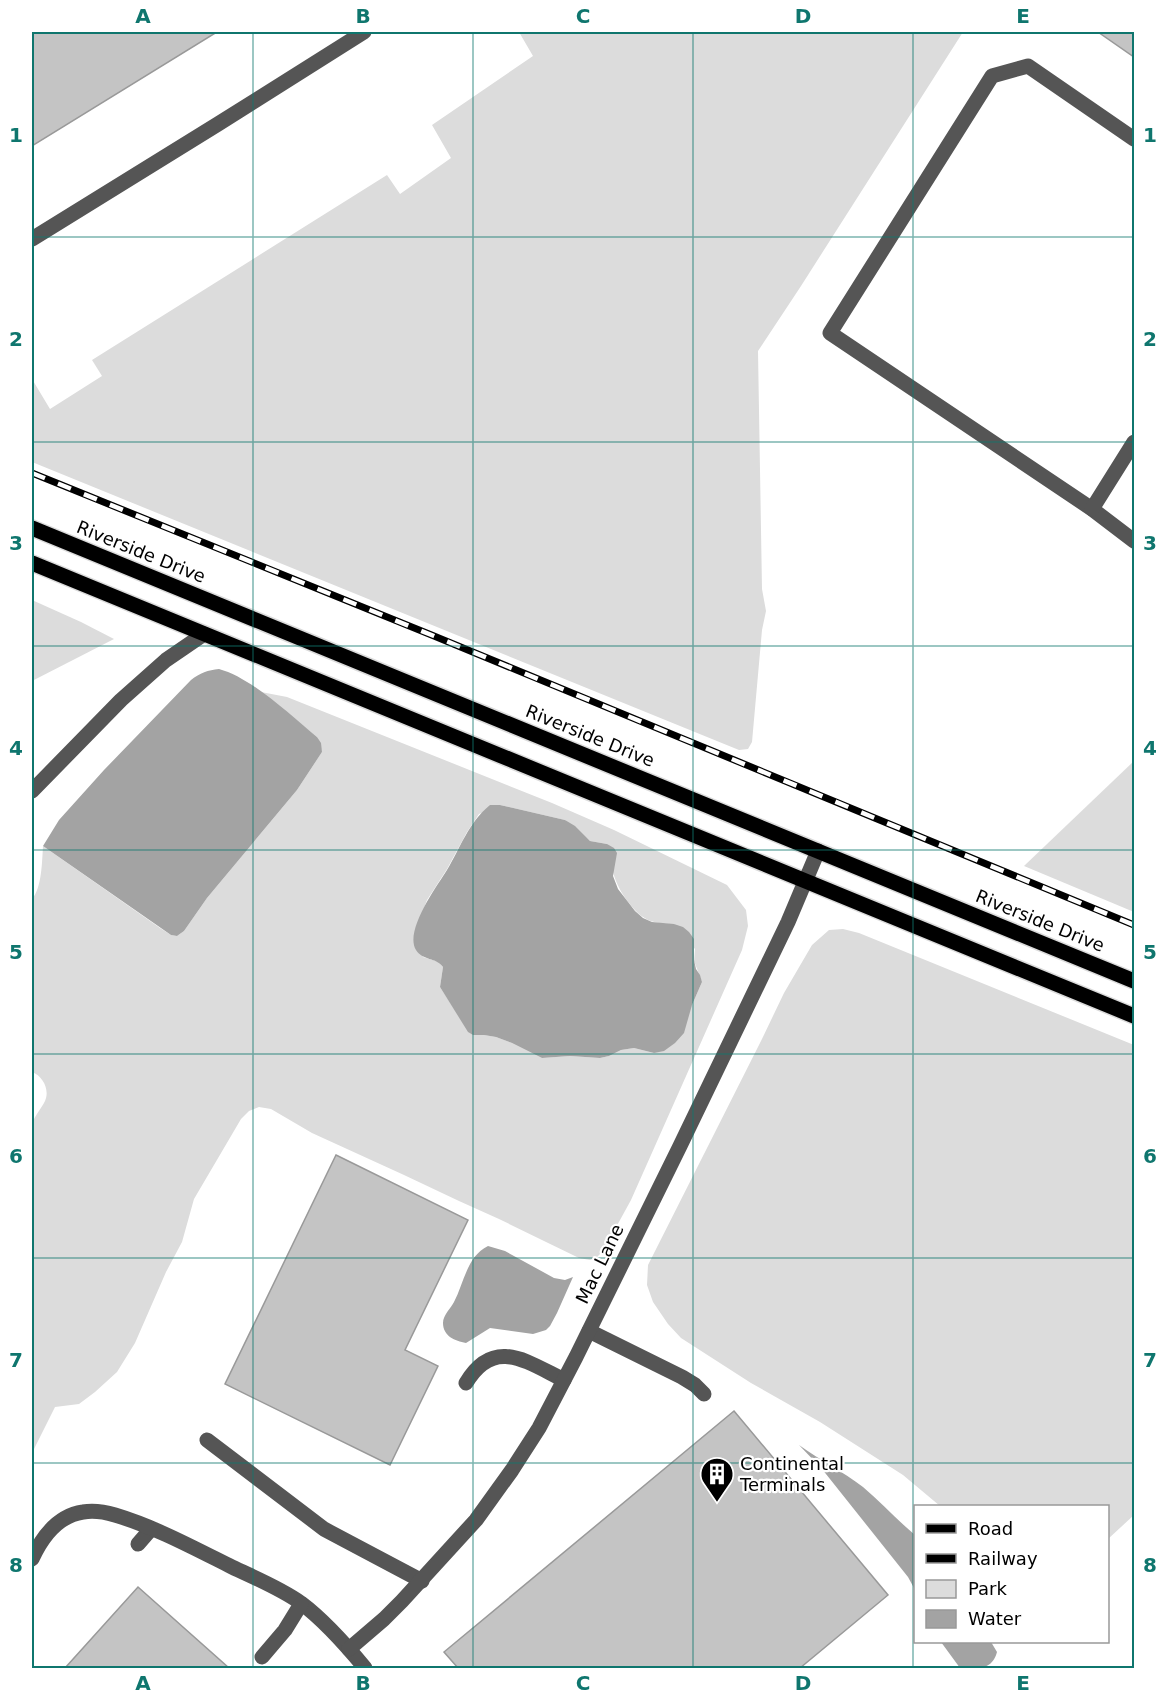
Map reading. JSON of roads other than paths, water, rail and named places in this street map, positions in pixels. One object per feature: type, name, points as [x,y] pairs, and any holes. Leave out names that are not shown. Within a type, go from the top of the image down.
[{"type":"main road","name":"Riverside Drive","points":[[32,528],[1134,981]]},
{"type":"main road","points":[[32,563],[1134,1016]]},
{"type":"street","points":[[32,239],[364,32]]},
{"type":"street","points":[[1134,139],[1028,66],[992,76],[830,333],[1092,509],[1134,541]]},
{"type":"street","points":[[1092,509],[1134,442]]},
{"type":"street","points":[[32,791],[121,700],[166,660],[204,634]]},
{"type":"street","name":"Mac Lane","points":[[349,1649],[384,1619],[422,1581],[476,1520],[539,1428],[680,1146],[806,881],[818,851]]},
{"type":"street","points":[[589,1331],[682,1377],[704,1394]]},
{"type":"street","points":[[466,1383],[477,1367],[484,1362],[493,1358],[511,1356],[564,1380]]},
{"type":"street","points":[[207,1440],[324,1529],[422,1581]]},
{"type":"street","points":[[32,1559],[42,1540],[56,1524],[64,1519],[93,1511],[115,1515],[197,1549],[268,1584],[301,1604],[320,1620],[365,1668]]},
{"type":"street","points":[[138,1544],[151,1529]]},
{"type":"street","points":[[262,1657],[285,1630],[301,1604]]},
{"type":"water","points":[[219,669],[244,680],[283,708],[317,737],[321,743],[322,752],[297,790],[207,898],[184,931],[177,936],[171,935],[43,846],[59,820],[191,680],[204,672]]},
{"type":"water","points":[[490,805],[500,805],[565,820],[575,826],[590,841],[607,844],[614,848],[617,853],[613,876],[618,889],[635,911],[652,922],[674,924],[689,932],[694,939],[694,960],[702,982],[684,1033],[675,1043],[664,1051],[654,1053],[634,1048],[600,1058],[570,1056],[542,1058],[496,1037],[473,1035],[468,1032],[440,987],[443,967],[422,956],[416,950],[413,942],[414,932],[423,909],[476,820]]},
{"type":"water","points":[[488,1246],[505,1251],[554,1278],[565,1280],[573,1277],[557,1313],[546,1330],[533,1334],[490,1328],[466,1343],[447,1335],[443,1323],[444,1317],[454,1302],[475,1256]]},
{"type":"water","points":[[799,1445],[863,1487],[914,1534],[914,1588],[908,1577],[822,1469]]},
{"type":"water","points":[[942,1643],[992,1643],[997,1652],[995,1658],[987,1666],[960,1668]]},
{"type":"railway","points":[[32,473],[1134,925]]},
{"type":"place","name":"Continental Terminals","points":[[717,1503]]}]
